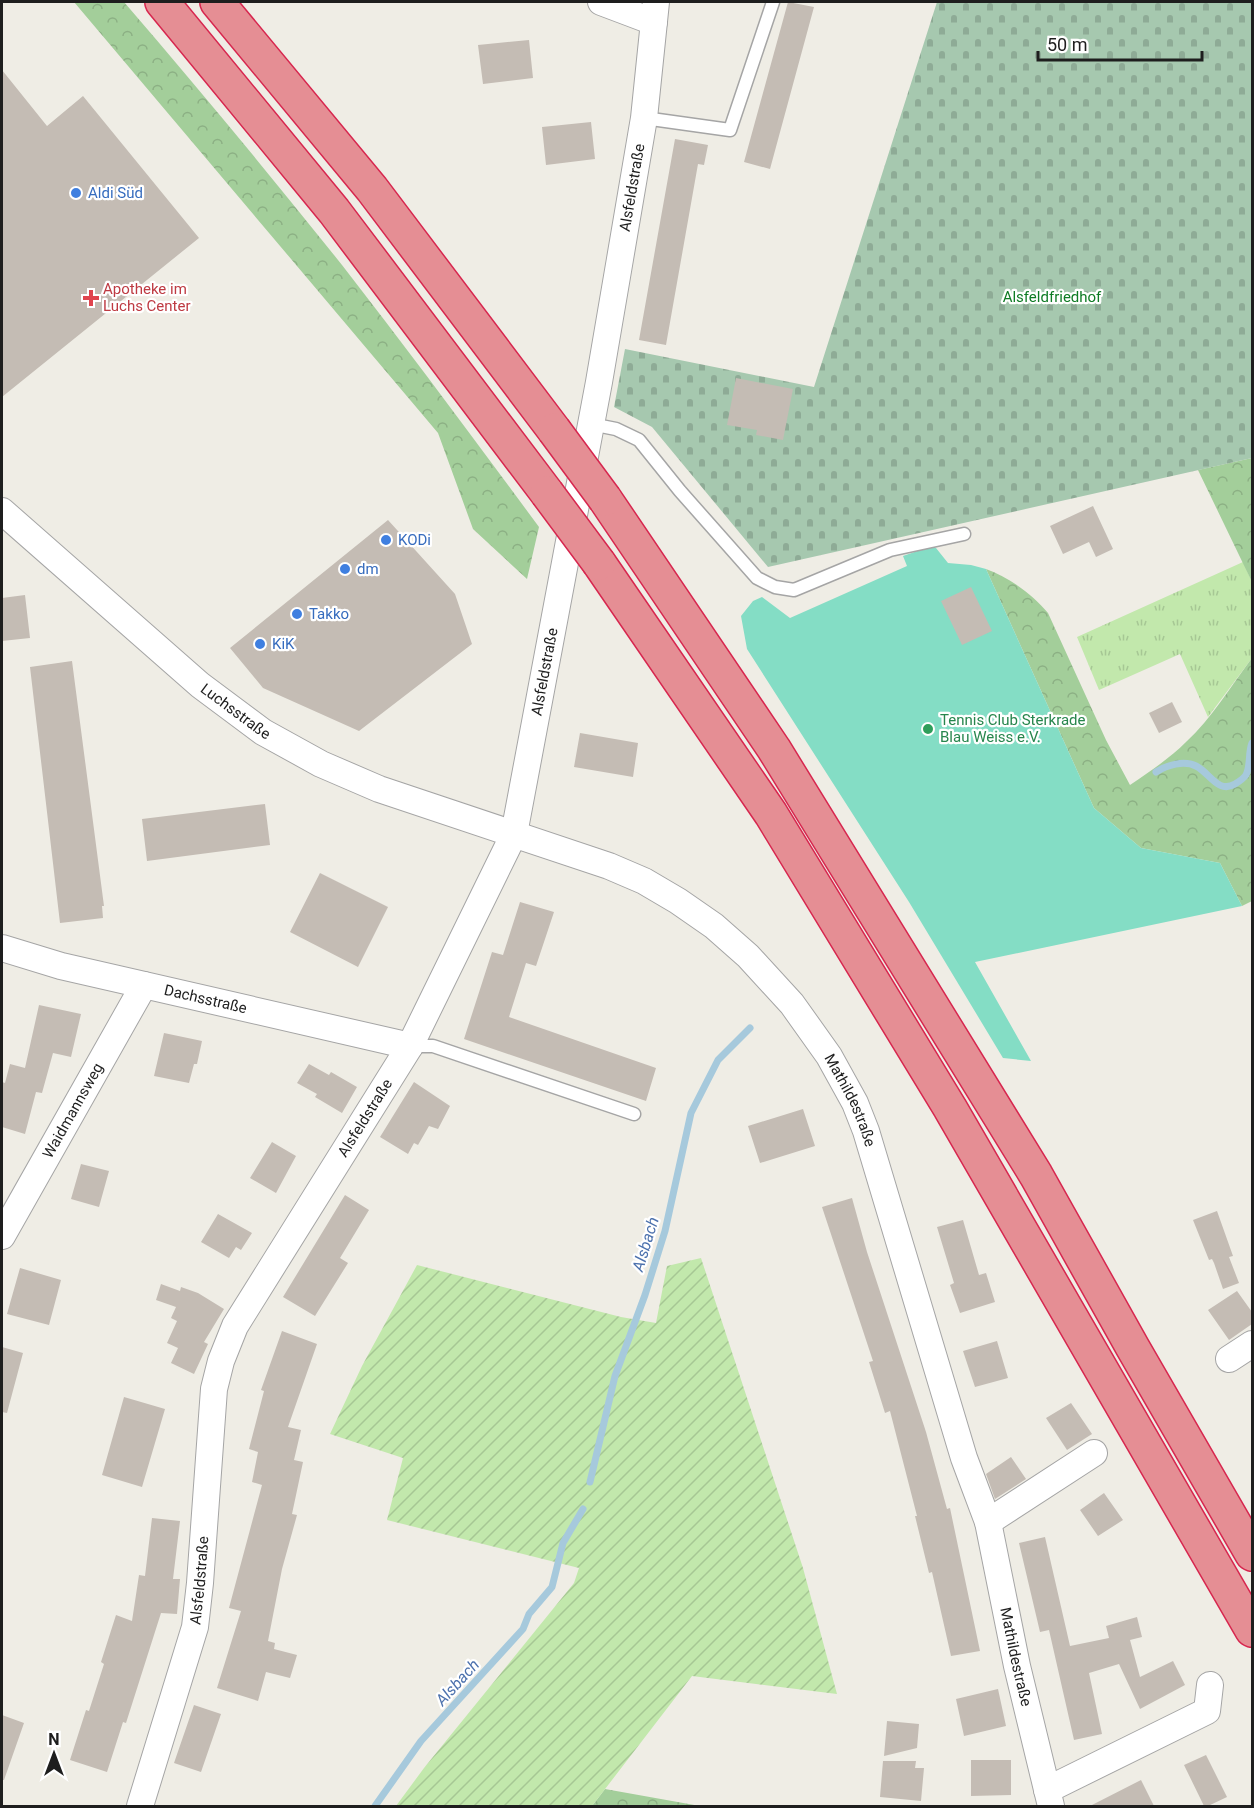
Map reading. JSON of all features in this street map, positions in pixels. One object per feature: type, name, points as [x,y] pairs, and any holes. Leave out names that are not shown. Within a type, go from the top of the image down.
[{"type":"highway","points":[[162,2],[334,211],[547,493],[771,814],[950,1108],[1252,1630]]},
{"type":"highway","points":[[217,2],[372,189],[554,430],[605,499],[774,749],[1011,1134],[1252,1554]]},
{"type":"street","name":"Alsfeldstraße","points":[[140,1806],[195,1627],[214,1389],[221,1361],[235,1326],[410,1046],[514,834],[591,424],[644,118],[655,12],[602,2]]},
{"type":"street","name":"Luchsstraße","points":[[2,511],[200,685],[263,732],[321,764],[379,789],[514,834]]},
{"type":"street","name":"Mathildestraße","points":[[514,834],[609,866],[644,881],[714,926],[769,978],[792,1004],[829,1056],[855,1102],[866,1131],[964,1458],[988,1522],[1017,1666],[1049,1798],[1207,1711],[1210,1685]]},
{"type":"street","name":"Dachsstraße","points":[[2,948],[61,966],[410,1046]]},
{"type":"street","name":"Waidmannsweg","points":[[2,1236],[144,985]]},
{"type":"street","points":[[1229,1359],[1252,1344]]},
{"type":"street","points":[[988,1522],[1094,1453]]},
{"type":"lane","points":[[644,118],[730,130],[773,2]]},
{"type":"lane","points":[[591,424],[616,429],[639,440],[680,491],[757,578],[775,588],[794,590],[890,550],[964,534]]},
{"type":"lane","points":[[410,1046],[433,1046],[634,1114]]},
{"type":"green space","points":[[74,2],[124,2],[342,265],[539,527],[527,579],[473,529],[438,433]]},
{"type":"green space","name":"Alsfeldfriedhof","points":[[937,2],[1252,2],[1252,458],[768,567],[652,427],[614,407],[625,349],[814,387]]},
{"type":"green space","points":[[1252,458],[1252,582],[1198,470]]},
{"type":"green space","name":"Tennis Club Sterkrade Blau Weiss e.V.","points":[[932,546],[948,563],[986,569],[1094,808],[1141,848],[1220,863],[1242,906],[975,962],[1031,1061],[1003,1058],[909,902],[747,649],[741,616],[753,601],[762,597],[790,618],[907,566],[903,556]]},
{"type":"green space","points":[[1243,562],[1252,582],[1252,658],[1208,717],[1180,654],[1099,690],[1077,637]]},
{"type":"green space","points":[[986,569],[1020,587],[1048,613],[1106,740],[1130,785],[1166,760],[1195,733],[1252,658],[1252,901],[1242,906],[1220,863],[1141,848],[1094,808]]},
{"type":"green space","points":[[701,1258],[803,1568],[837,1694],[692,1676],[592,1806],[396,1806],[424,1768],[574,1583],[579,1568],[387,1520],[403,1458],[330,1434],[362,1366],[417,1265],[621,1317],[656,1323],[667,1266]]},
{"type":"green space","points":[[605,1789],[700,1806],[592,1806]]},
{"type":"building","points":[[788,2],[814,7],[770,169],[744,162]]},
{"type":"building","points":[[529,40],[533,78],[483,84],[478,45]]},
{"type":"building","points":[[2,70],[47,126],[83,96],[199,238],[2,397]]},
{"type":"building","points":[[591,122],[595,159],[546,165],[542,127]]},
{"type":"building","points":[[675,139],[708,145],[704,165],[698,164],[666,345],[639,340]]},
{"type":"building","points":[[736,378],[793,389],[783,440],[756,435],[757,430],[727,425]]},
{"type":"building","points":[[1093,506],[1113,549],[1096,557],[1089,542],[1063,554],[1050,526]]},
{"type":"building","points":[[388,520],[455,594],[472,644],[359,731],[263,688],[230,648]]},
{"type":"building","points":[[971,587],[992,631],[962,645],[941,601]]},
{"type":"building","points":[[25,595],[30,638],[2,641],[2,598]]},
{"type":"building","points":[[72,661],[104,906],[102,906],[103,918],[60,923],[30,667]]},
{"type":"building","points":[[1172,702],[1182,722],[1159,733],[1149,713]]},
{"type":"building","points":[[580,733],[638,743],[633,777],[574,767]]},
{"type":"building","points":[[265,804],[270,845],[147,861],[142,819]]},
{"type":"building","points":[[320,873],[388,907],[358,967],[290,932]]},
{"type":"building","points":[[520,902],[554,912],[536,966],[526,963],[509,1017],[656,1068],[646,1101],[464,1039],[492,952],[503,955]]},
{"type":"building","points":[[39,1005],[81,1014],[71,1057],[53,1053],[42,1093],[36,1092],[25,1134],[2,1127],[2,1082],[5,1083],[10,1064],[25,1068]]},
{"type":"building","points":[[164,1033],[202,1041],[197,1064],[194,1064],[189,1083],[154,1076]]},
{"type":"building","points":[[309,1064],[329,1075],[331,1072],[357,1087],[342,1113],[315,1097],[317,1094],[297,1083]]},
{"type":"building","points":[[414,1082],[450,1106],[438,1129],[429,1126],[418,1145],[414,1143],[408,1154],[380,1137]]},
{"type":"building","points":[[803,1109],[815,1146],[760,1163],[748,1126]]},
{"type":"building","points":[[272,1142],[296,1156],[276,1193],[250,1178]]},
{"type":"building","points":[[81,1164],[109,1171],[99,1207],[71,1199]]},
{"type":"building","points":[[345,1195],[369,1210],[340,1258],[348,1263],[315,1316],[283,1297]]},
{"type":"building","points":[[852,1198],[867,1252],[926,1432],[947,1509],[950,1508],[980,1651],[951,1656],[932,1572],[929,1573],[890,1411],[885,1413],[869,1362],[873,1361],[822,1207]]},
{"type":"building","points":[[1217,1211],[1233,1256],[1229,1257],[1239,1283],[1223,1289],[1214,1263],[1212,1259],[1209,1260],[1193,1220]]},
{"type":"building","points":[[218,1214],[252,1233],[241,1250],[236,1247],[229,1258],[201,1242]]},
{"type":"building","points":[[963,1220],[979,1275],[986,1273],[995,1302],[960,1313],[950,1285],[954,1283],[937,1227]]},
{"type":"building","points":[[20,1268],[61,1280],[49,1325],[7,1314]]},
{"type":"building","points":[[161,1284],[180,1291],[181,1287],[198,1293],[224,1309],[204,1342],[208,1344],[194,1374],[171,1363],[178,1348],[167,1343],[177,1321],[171,1318],[176,1307],[156,1300]]},
{"type":"building","points":[[1237,1291],[1252,1312],[1252,1324],[1229,1340],[1208,1310]]},
{"type":"building","points":[[282,1331],[317,1344],[288,1427],[301,1430],[294,1460],[303,1462],[292,1514],[297,1515],[282,1569],[268,1641],[275,1643],[274,1649],[297,1655],[290,1678],[266,1672],[258,1701],[217,1688],[241,1611],[229,1608],[262,1485],[252,1482],[258,1452],[249,1449],[264,1391],[261,1390]]},
{"type":"building","points":[[997,1341],[1008,1378],[975,1387],[963,1351]]},
{"type":"building","points":[[2,1347],[23,1353],[7,1413],[2,1412]]},
{"type":"building","points":[[124,1397],[165,1409],[142,1487],[102,1475]]},
{"type":"building","points":[[1071,1403],[1092,1434],[1067,1450],[1046,1418]]},
{"type":"building","points":[[1011,1457],[1026,1479],[995,1499],[986,1474]]},
{"type":"building","points":[[1104,1493],[1123,1520],[1098,1536],[1080,1510]]},
{"type":"building","points":[[152,1518],[180,1521],[173,1579],[180,1579],[177,1614],[161,1613],[126,1723],[123,1722],[107,1772],[70,1760],[104,1664],[101,1662],[116,1615],[132,1621],[139,1575],[145,1576]]},
{"type":"building","points":[[1045,1537],[1070,1646],[1109,1638],[1106,1626],[1137,1617],[1142,1637],[1130,1640],[1140,1677],[1173,1661],[1185,1685],[1140,1709],[1119,1664],[1089,1673],[1102,1734],[1074,1740],[1049,1630],[1040,1632],[1019,1543]]},
{"type":"building","points":[[998,1689],[1006,1726],[964,1736],[956,1699]]},
{"type":"building","points":[[194,1705],[221,1714],[201,1772],[174,1763]]},
{"type":"building","points":[[2,1715],[24,1723],[4,1780],[2,1780]]},
{"type":"building","points":[[887,1721],[919,1724],[917,1748],[884,1756]]},
{"type":"building","points":[[1206,1755],[1227,1797],[1204,1806],[1184,1765]]},
{"type":"building","points":[[971,1760],[1011,1760],[1011,1795],[971,1796]]},
{"type":"building","points":[[883,1761],[916,1761],[915,1768],[924,1768],[921,1801],[880,1797]]},
{"type":"building","points":[[1141,1780],[1154,1806],[1090,1806]]},
{"type":"waterway","name":"Alsbach","points":[[1156,772],[1165,767],[1186,763],[1201,769],[1219,785],[1229,786],[1246,775],[1252,743]]},
{"type":"waterway","name":"Alsbach","points":[[590,1482],[615,1376],[645,1295],[665,1231],[691,1113],[718,1060],[750,1028]]},
{"type":"waterway","name":"Alsbach","points":[[375,1806],[421,1741],[523,1629],[529,1614],[552,1587],[563,1543],[583,1509]]},
{"type":"place","name":"Aldi Süd","points":[[76,193]]},
{"type":"place","name":"Apotheke im Luchs Center","points":[[91,298]]},
{"type":"place","name":"KODi","points":[[386,540]]},
{"type":"place","name":"dm","points":[[345,569]]},
{"type":"place","name":"Takko","points":[[297,614]]},
{"type":"place","name":"KiK","points":[[260,644]]},
{"type":"place","name":"Tennis Club Sterkrade Blau Weiss e.V.","points":[[928,729]]}]
